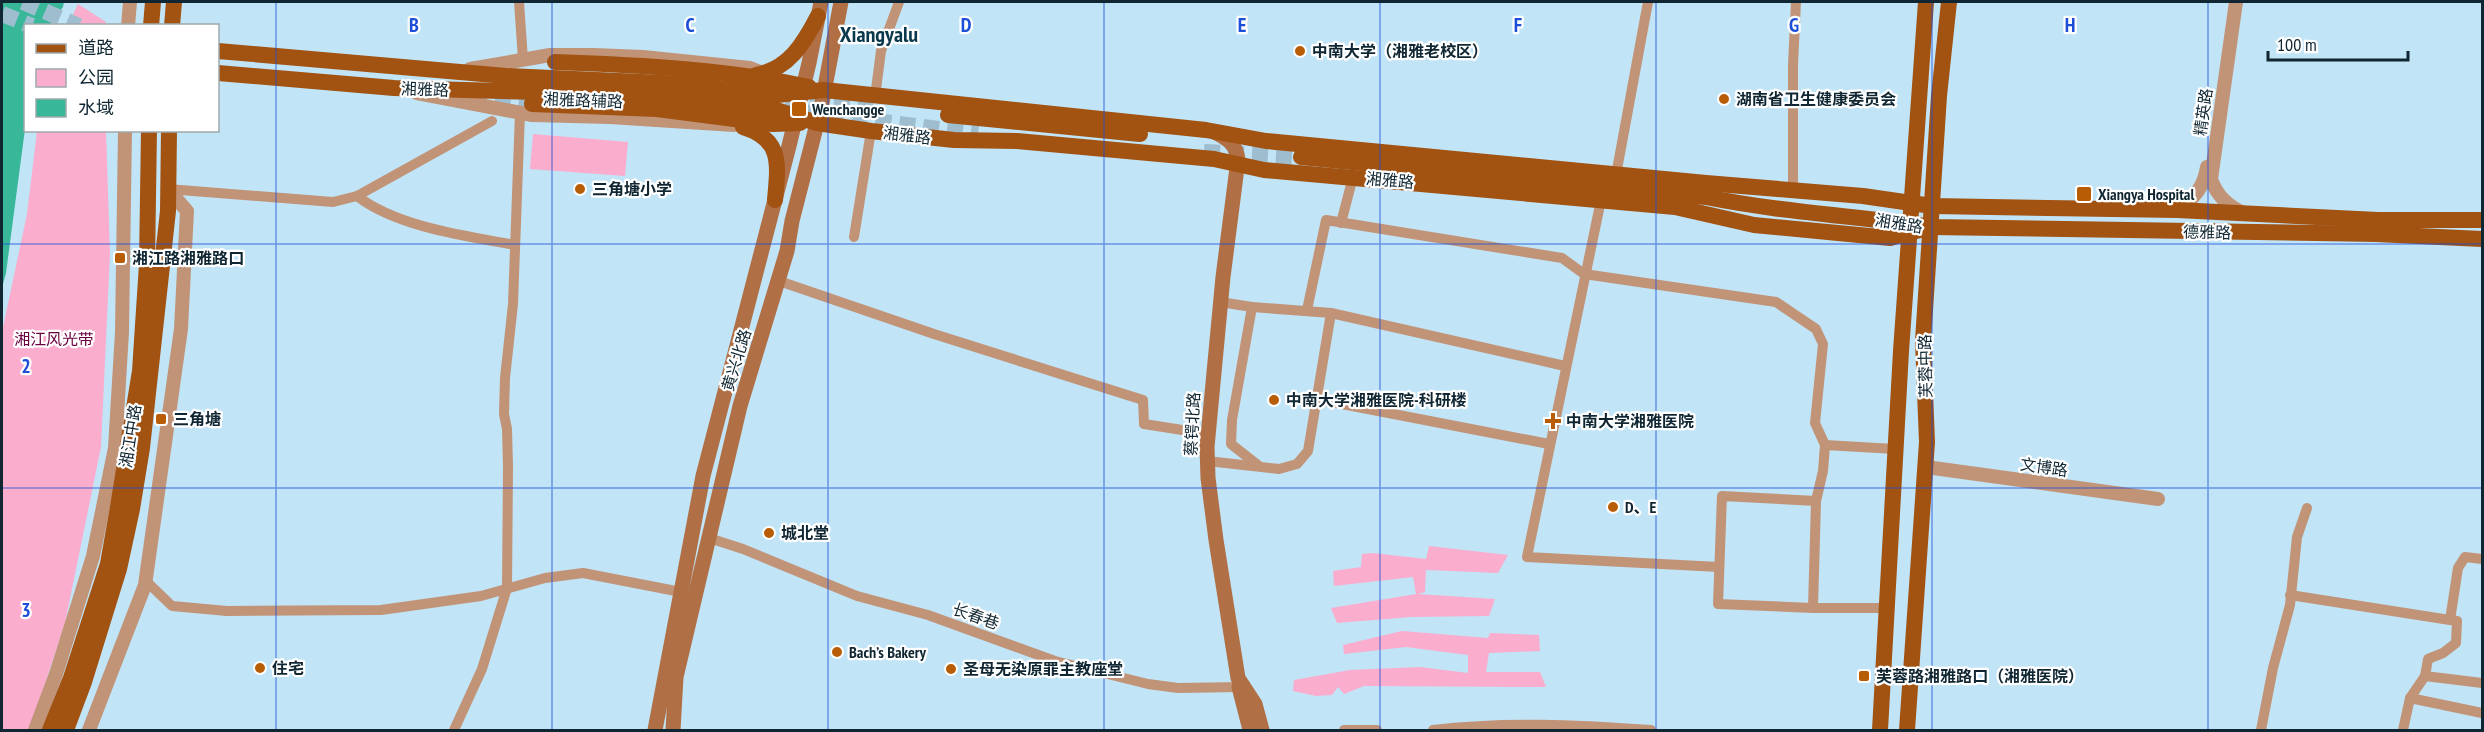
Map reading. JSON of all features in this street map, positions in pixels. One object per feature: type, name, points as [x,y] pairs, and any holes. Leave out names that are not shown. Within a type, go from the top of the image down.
[{"type":"main road","points":[[151,24],[153,2]]},
{"type":"main road","points":[[172,24],[174,2]]},
{"type":"main road","name":"黄兴北路","points":[[673,730],[676,677],[740,406],[778,281],[817,123],[841,2]]},
{"type":"main road","name":"芙蓉中路","points":[[1880,730],[1895,449],[1926,2]]},
{"type":"main road","name":"芙蓉中路","points":[[1907,730],[1926,467],[1923,341],[1939,96],[1949,2]]},
{"type":"main road","points":[[744,76],[764,73],[780,67],[792,57],[809,34],[819,9]]},
{"type":"main road","name":"黄兴北路","points":[[655,730],[703,476],[803,89],[819,9]]},
{"type":"main road","name":"湘雅路","points":[[219,51],[506,76],[685,84],[777,95],[803,89],[825,90],[874,102],[1087,129],[1266,141],[1616,175],[1863,195],[1932,206]]},
{"type":"main road","points":[[555,62],[664,68],[744,76],[784,82],[803,89]]},
{"type":"main road","name":"湘雅路","points":[[219,73],[394,88],[641,95],[776,110],[795,120],[871,131],[954,140],[1017,141],[1214,159],[1264,170],[1692,209],[1754,225],[1890,238],[1910,228]]},
{"type":"main road","name":"湘雅路","points":[[874,102],[1206,130],[1266,141]]},
{"type":"main road","points":[[526,109],[657,109],[773,124],[795,120]]},
{"type":"main road","points":[[698,115],[757,132],[770,142],[776,160],[775,200]]},
{"type":"main road","points":[[1206,130],[1228,140]]},
{"type":"main road","name":"湘江中路","points":[[50,730],[71,678],[108,564],[120,497],[140,371],[147,264],[149,132]]},
{"type":"main road","name":"湘江中路","points":[[66,730],[84,682],[119,569],[132,509],[142,448],[168,211],[169,132]]},
{"type":"main road","name":"蔡锷北路","points":[[1228,140],[1238,154],[1238,165],[1220,302],[1207,461],[1224,592],[1238,678],[1250,730]]},
{"type":"main road","name":"湘雅路","points":[[1301,158],[1674,193],[1762,208],[1910,228],[1931,227]]},
{"type":"main road","name":"德雅路","points":[[1932,206],[2177,210],[2378,220],[2482,220]]},
{"type":"main road","name":"德雅路","points":[[1931,227],[2376,234],[2482,239]]},
{"type":"main road","name":"蔡锷北路","points":[[1240,687],[1255,704],[1262,730]]},
{"type":"street","points":[[128,24],[130,2]]},
{"type":"street","points":[[519,2],[523,60]]},
{"type":"street","points":[[874,102],[881,51],[899,2]]},
{"type":"street","points":[[1616,175],[1648,2]]},
{"type":"street","points":[[1793,189],[1793,65],[1796,2]]},
{"type":"street","name":"精英路","points":[[2177,210],[2198,193],[2206,176],[2231,2]]},
{"type":"street","name":"精英路","points":[[2236,2],[2211,179],[2217,194],[2224,202],[2243,213]]},
{"type":"street","points":[[459,71],[556,54],[643,57],[750,68],[784,82]]},
{"type":"street","name":"湘雅路辅路","points":[[394,88],[526,109],[734,125],[773,124]]},
{"type":"street","points":[[454,730],[482,669],[507,588],[508,467],[507,429],[504,414],[505,378],[513,304],[515,245],[526,109]]},
{"type":"street","points":[[168,189],[333,201],[357,196],[492,121]]},
{"type":"street","points":[[854,237],[871,131]]},
{"type":"street","points":[[35,730],[56,674],[93,556],[115,448],[122,332],[125,132]]},
{"type":"street","points":[[1341,223],[1353,177]]},
{"type":"street","points":[[89,730],[146,581],[181,329],[187,211],[168,189]]},
{"type":"street","points":[[357,196],[371,207],[409,221],[515,245]]},
{"type":"street","points":[[1601,200],[1527,557],[1719,567]]},
{"type":"street","points":[[1307,310],[1326,220],[1562,258],[1584,274],[1776,302],[1816,329],[1823,344],[1815,423],[1825,445],[1823,471],[1816,501],[1813,608]]},
{"type":"street","points":[[778,281],[945,338],[1143,400],[1144,424],[1208,434]]},
{"type":"street","points":[[1220,302],[1252,307],[1331,313],[1565,366]]},
{"type":"street","points":[[1252,307],[1232,420],[1231,444],[1259,467]]},
{"type":"street","points":[[1207,461],[1279,469],[1297,464],[1308,451],[1331,313]]},
{"type":"street","points":[[1316,399],[1549,444]]},
{"type":"street","points":[[1825,445],[1895,449]]},
{"type":"street","name":"文博路","points":[[1926,467],[2158,499]]},
{"type":"street","points":[[1816,501],[1722,496],[1718,604],[1888,608]]},
{"type":"street","points":[[2261,730],[2290,595],[2297,537],[2307,508]]},
{"type":"street","name":"长春巷","points":[[709,538],[743,549],[857,596],[928,615],[1055,661],[1148,684],[1178,688],[1240,687]]},
{"type":"street","points":[[2450,620],[2458,568],[2465,557],[2482,559]]},
{"type":"street","points":[[146,581],[172,606],[227,611],[381,610],[481,597],[545,578],[584,573],[681,592]]},
{"type":"street","points":[[2290,595],[2457,621],[2456,643],[2443,653],[2428,659],[2425,676],[2410,698],[2403,730]]},
{"type":"street","points":[[2425,676],[2482,684]]},
{"type":"street","points":[[2410,698],[2482,713]]},
{"type":"street","points":[[1433,730],[1488,725],[1577,725],[1652,730]]},
{"type":"street","points":[[1344,730],[1377,730]]},
{"type":"green space","points":[[78,4],[106,22],[106,24],[68,24]]},
{"type":"green space","name":"湘江风光带","points":[[37,132],[106,132],[110,254],[101,447],[65,623],[30,729],[2,730],[2,332],[27,214]]},
{"type":"green space","points":[[533,134],[628,142],[625,176],[530,169]]},
{"type":"green space","points":[[1429,546],[1508,555],[1498,573],[1426,570],[1425,592],[1418,594],[1495,599],[1489,616],[1411,617],[1337,623],[1331,608],[1416,594],[1413,577],[1334,586],[1333,571],[1361,567],[1362,554],[1373,553],[1426,559]]},
{"type":"green space","points":[[1402,631],[1488,638],[1490,633],[1539,635],[1540,651],[1489,653],[1486,672],[1540,672],[1546,687],[1364,686],[1344,694],[1338,687],[1332,695],[1316,696],[1293,691],[1294,680],[1350,670],[1420,667],[1468,673],[1468,655],[1406,647],[1344,654],[1343,645]]},
{"type":"water","points":[[2,2],[64,2],[51,24],[24,24],[25,132],[6,273],[2,288]]},
{"type":"tunnel","points":[[23,2],[74,24]]},
{"type":"tunnel","points":[[2,14],[27,24]]},
{"type":"tunnel","points":[[471,97],[532,104]]},
{"type":"tunnel","points":[[786,98],[873,107]]},
{"type":"tunnel","points":[[804,112],[978,134]]},
{"type":"tunnel","points":[[1204,152],[1301,157]]},
{"type":"place","name":"中南大学（湘雅老校区）","points":[[1300,51]]},
{"type":"place","name":"湖南省卫生健康委员会","points":[[1724,99]]},
{"type":"place","name":"Wenchangge","points":[[799,109]]},
{"type":"place","name":"三角塘小学","points":[[580,189]]},
{"type":"place","name":"Xiangya Hospital","points":[[2084,194]]},
{"type":"place","name":"湘江路湘雅路口","points":[[120,258]]},
{"type":"place","name":"中南大学湘雅医院-科研楼","points":[[1274,400]]},
{"type":"place","name":"三角塘","points":[[161,419]]},
{"type":"place","name":"中南大学湘雅医院","points":[[1553,421]]},
{"type":"place","name":"D、E","points":[[1613,507]]},
{"type":"place","name":"城北堂","points":[[769,533]]},
{"type":"place","name":"Bach’s Bakery","points":[[837,652]]},
{"type":"place","name":"住宅","points":[[260,668]]},
{"type":"place","name":"圣母无染原罪主教座堂","points":[[951,669]]},
{"type":"place","name":"芙蓉路湘雅路口（湘雅医院）","points":[[1864,676]]},
{"type":"district","name":"Xiangyalu","points":[[879,34]]}]
